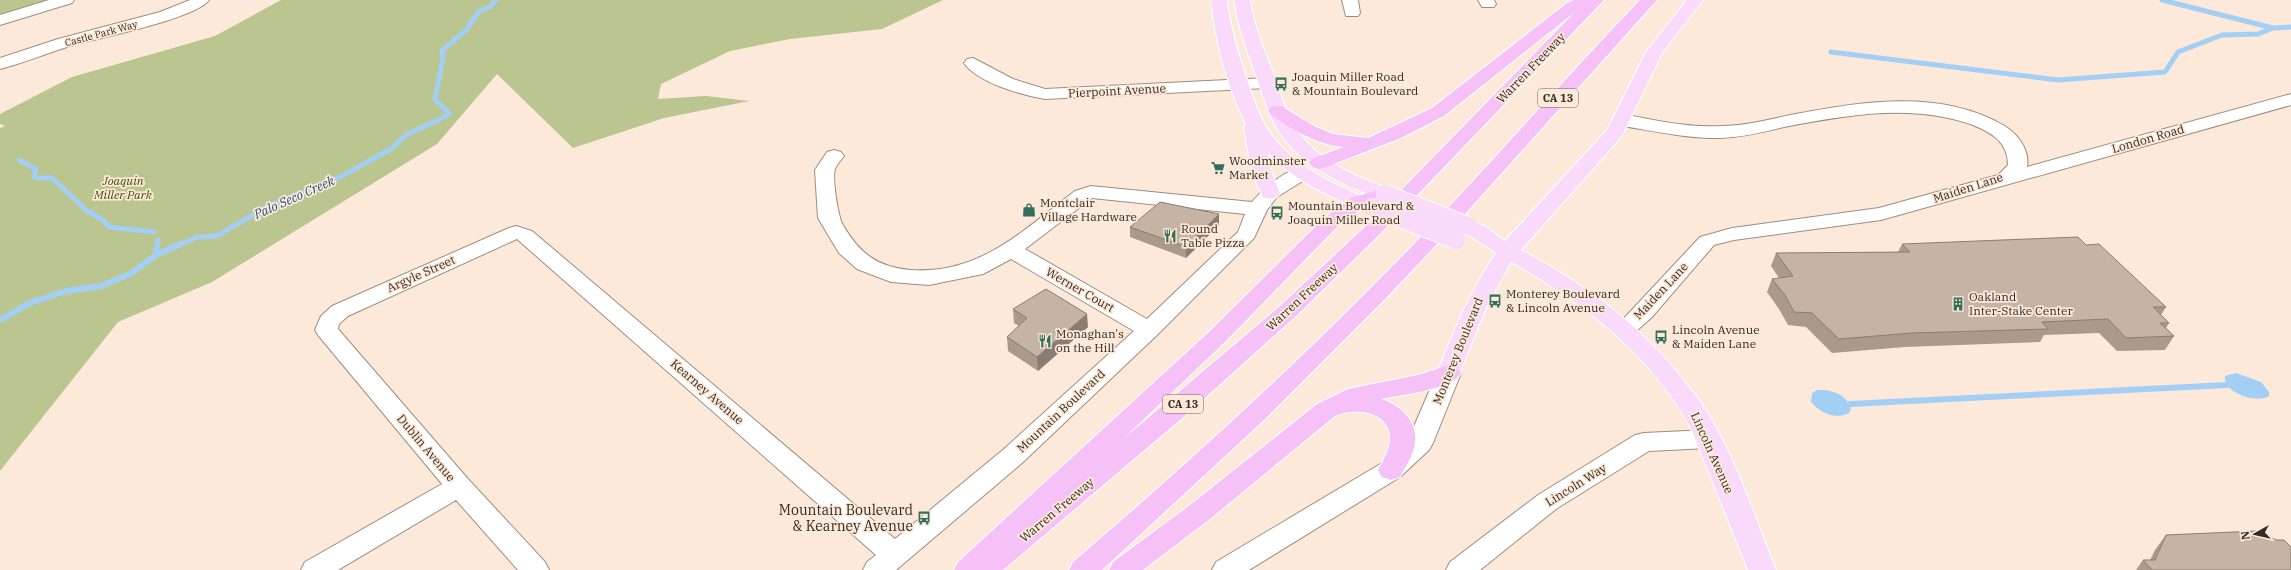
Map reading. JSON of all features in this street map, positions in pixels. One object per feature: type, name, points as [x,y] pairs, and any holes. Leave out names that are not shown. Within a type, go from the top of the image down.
[{"type":"highway","points":[[1319,163],[1394,134],[1438,112],[1573,6],[1590,0]]},
{"type":"highway","name":"Warren Freeway","points":[[984,570],[1161,423],[1288,311],[1374,229],[1596,0]]},
{"type":"highway","name":"CA 13","points":[[1084,570],[1337,334],[1421,249],[1610,39],[1649,0]]},
{"type":"highway","points":[[1276,110],[1315,135],[1337,142],[1364,142],[1394,134]]},
{"type":"highway","points":[[968,570],[1212,342],[1329,224],[1372,201]]},
{"type":"highway","points":[[1123,570],[1200,512],[1326,410],[1356,395],[1421,383],[1450,373]]},
{"type":"highway","points":[[1326,410],[1356,402],[1369,404],[1392,416],[1400,426],[1403,437],[1401,448],[1392,470]]},
{"type":"main road","points":[[1219,0],[1220,23],[1250,111],[1262,174],[1264,201]]},
{"type":"main road","name":"Lincoln Avenue","points":[[1242,0],[1244,21],[1268,83],[1276,110],[1292,139],[1319,163],[1343,176],[1372,201]]},
{"type":"main road","name":"Monterey Boulevard","points":[[1450,373],[1482,291],[1507,252],[1606,144],[1622,120],[1654,52],[1695,0]]},
{"type":"main road","name":"Lincoln Avenue","points":[[1250,111],[1258,129],[1270,145],[1302,173],[1372,201],[1462,233],[1507,252],[1559,280],[1625,329],[1648,351],[1695,413],[1708,439],[1762,570]]},
{"type":"main road","points":[[1302,173],[1319,163]]},
{"type":"street","points":[[0,20],[66,0]]},
{"type":"street","name":"Castle Park Way","points":[[0,64],[23,55],[171,14],[201,0]]},
{"type":"street","name":"Pierpoint Avenue","points":[[973,64],[1004,83],[1019,89],[1045,94],[1268,83]]},
{"type":"street","name":"London Road","points":[[2004,179],[2291,100]]},
{"type":"street","name":"Maiden Lane","points":[[1622,120],[1689,131],[1722,132],[1750,129],[1861,107],[1920,106],[1973,118],[2006,135],[2019,156],[2018,166],[2004,179],[1881,214],[1732,234],[1707,241],[1644,312],[1625,329]]},
{"type":"street","points":[[834,156],[825,170],[828,218],[846,248],[865,264],[891,275],[929,278],[975,269],[1011,250],[1082,195],[1091,192],[1264,201],[1302,173]]},
{"type":"street","name":"Mountain Boulevard","points":[[887,563],[1013,456],[1149,330],[1246,234],[1264,201]]},
{"type":"street","name":"Argyle Street","points":[[329,320],[348,308],[516,232]]},
{"type":"street","name":"Kearney Avenue","points":[[516,232],[525,235],[887,563]]},
{"type":"street","name":"Werner Court","points":[[1011,250],[1149,330]]},
{"type":"street","name":"Dublin Avenue","points":[[329,320],[326,330],[459,486],[535,570]]},
{"type":"street","name":"Monterey Boulevard","points":[[1226,570],[1392,470],[1420,443],[1450,373]]},
{"type":"street","name":"Lincoln Way","points":[[1460,570],[1547,502],[1644,442],[1708,439]]},
{"type":"street","points":[[315,570],[459,486]]},
{"type":"green space","points":[[0,0],[49,0],[0,15]]},
{"type":"green space","name":"Joaquin Miller Park","points":[[281,0],[943,0],[882,29],[790,39],[730,51],[661,84],[658,99],[706,96],[749,101],[664,118],[573,148],[497,74],[437,144],[212,282],[118,322],[0,471],[0,128],[5,126],[0,124],[0,114],[72,77],[215,36]]},
{"type":"water","points":[[2236,373],[2261,382],[2269,392],[2269,396],[2257,399],[2249,398],[2235,392],[2229,387],[2225,376]]},
{"type":"water","points":[[1817,390],[1828,390],[1842,396],[1849,404],[1851,409],[1849,413],[1838,416],[1823,412],[1811,402],[1812,393]]},
{"type":"building","name":"Round Table Pizza","points":[[1160,202],[1219,214],[1186,247],[1130,227]]},
{"type":"building","name":"Oakland Inter-Stake Center","points":[[2078,237],[2086,245],[2099,244],[2166,307],[2153,307],[2169,323],[2160,323],[2174,336],[2126,338],[2108,319],[2042,322],[2048,329],[1912,333],[1839,339],[1812,313],[1794,312],[1785,295],[1772,279],[1793,276],[1776,253],[1910,252],[1902,244]]},
{"type":"building","name":"Monaghan's on the Hill","points":[[1046,289],[1087,314],[1037,357],[1007,337],[1027,318],[1013,309]]},
{"type":"building","points":[[2256,531],[2276,540],[2284,540],[2291,547],[2291,570],[2152,570],[2143,560],[2155,560],[2166,535]]},
{"type":"waterway","name":"Palo Seco Creek","points":[[179,245],[197,237],[217,236],[266,207],[342,176],[391,149],[406,135],[446,116],[449,113],[435,100],[443,58],[442,51],[467,29],[479,11],[490,7],[496,0]]},
{"type":"waterway","points":[[2162,0],[2273,28]]},
{"type":"waterway","points":[[2273,28],[2291,27]]},
{"type":"waterway","points":[[1831,52],[2058,80],[2165,72],[2178,52],[2222,35],[2258,34],[2273,28]]},
{"type":"waterway","points":[[19,160],[36,169],[34,176],[37,178],[52,178],[87,211],[103,220],[109,227],[154,232]]},
{"type":"waterway","points":[[157,245],[158,240]]},
{"type":"waterway","points":[[156,255],[157,244]]},
{"type":"waterway","name":"Palo Seco Creek","points":[[156,255],[181,244]]},
{"type":"waterway","name":"Palo Seco Creek","points":[[0,320],[30,303],[66,291],[101,286],[130,274],[156,255]]},
{"type":"waterway","points":[[1850,404],[2227,385]]},
{"type":"place","name":"Joaquin Miller Road & Mountain Boulevard","points":[[1281,84]]},
{"type":"place","name":"Woodminster Market","points":[[1218,168]]},
{"type":"place","name":"Montclair Village Hardware","points":[[1029,210]]},
{"type":"place","name":"Mountain Boulevard & Joaquin Miller Road","points":[[1277,213]]},
{"type":"place","name":"Round Table Pizza","points":[[1170,236]]},
{"type":"place","name":"Monterey Boulevard & Lincoln Avenue","points":[[1495,301]]},
{"type":"place","name":"Oakland Inter-Stake Center","points":[[1958,304]]},
{"type":"place","name":"Lincoln Avenue & Maiden Lane","points":[[1661,337]]},
{"type":"place","name":"Monaghan's on the Hill","points":[[1045,341]]},
{"type":"place","name":"Mountain Boulevard & Kearney Avenue","points":[[924,518]]}]
